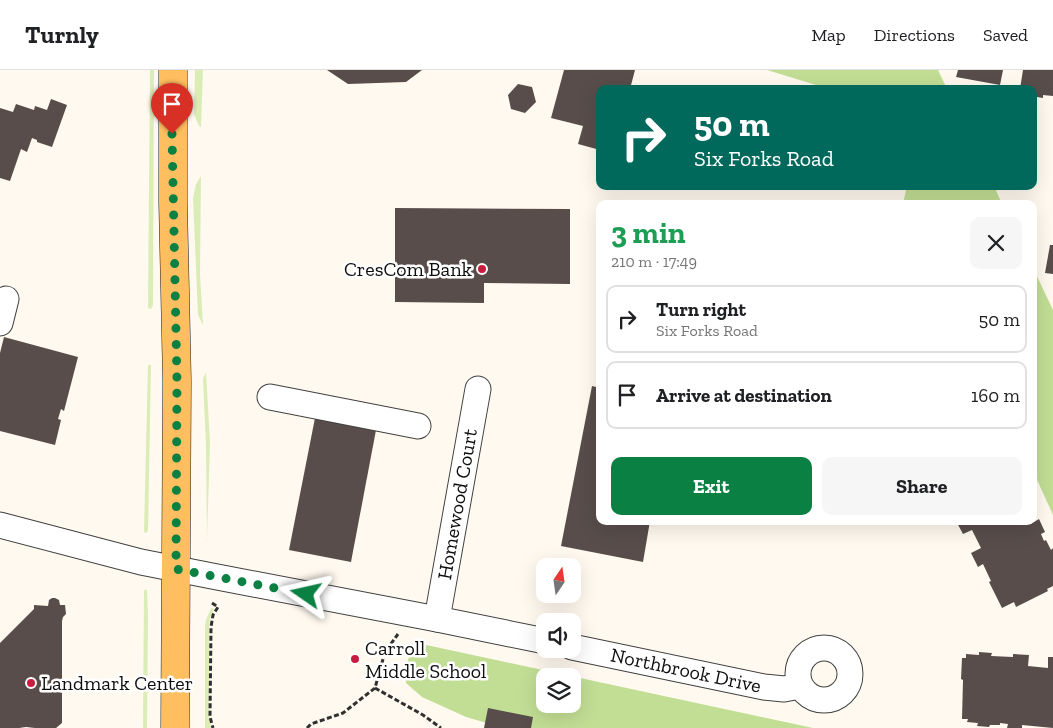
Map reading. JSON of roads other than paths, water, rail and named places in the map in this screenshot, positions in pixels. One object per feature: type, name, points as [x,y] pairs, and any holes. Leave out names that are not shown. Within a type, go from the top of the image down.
[{"type":"main road","points":[[173,70],[177,381],[175,728]]},
{"type":"street","name":"Homewood Court","points":[[437,618],[478,389]]},
{"type":"street","points":[[270,397],[418,426]]},
{"type":"street","points":[[0,524],[141,562],[437,618],[536,639]]},
{"type":"street","name":"Northbrook Drive","points":[[581,649],[764,687],[784,689],[800,686]]},
{"type":"place","name":"CresCom Bank","points":[[482,269]]},
{"type":"place","name":"Carroll Middle School","points":[[355,659]]},
{"type":"place","name":"Landmark Center","points":[[31,683]]}]
